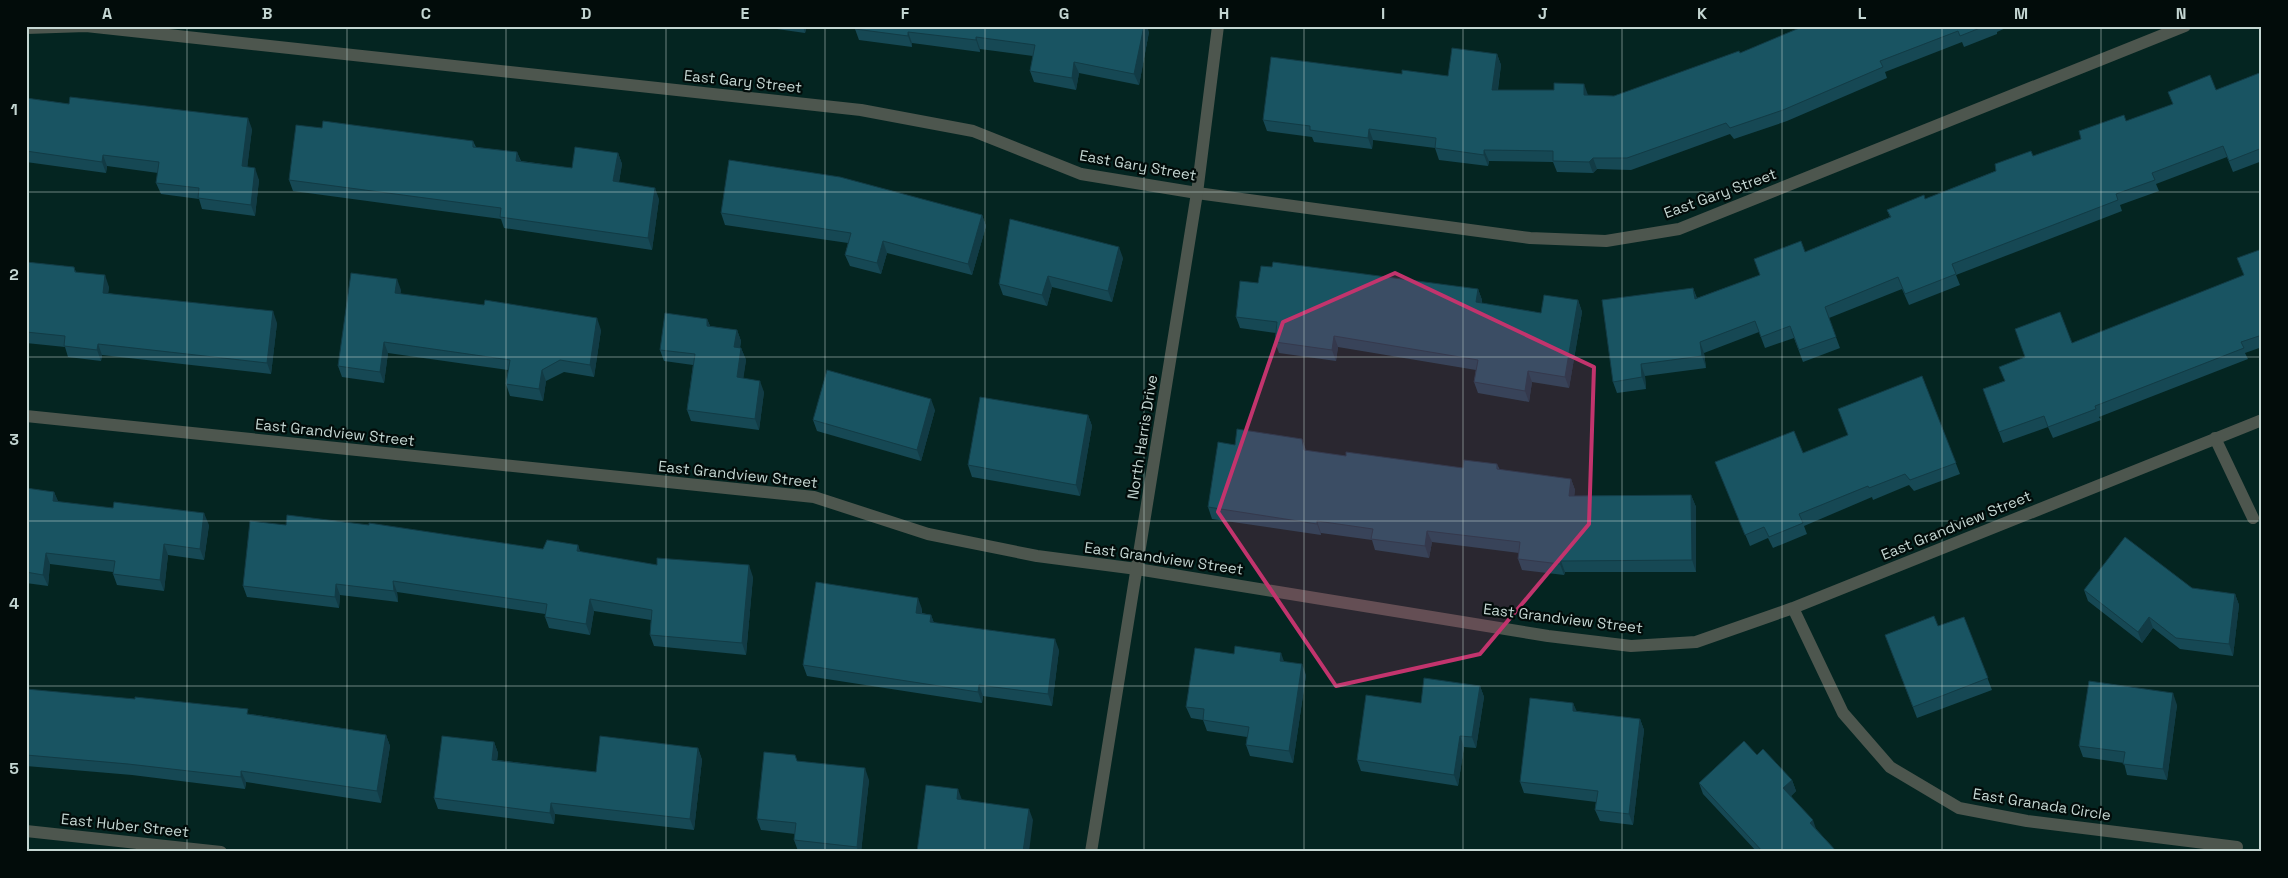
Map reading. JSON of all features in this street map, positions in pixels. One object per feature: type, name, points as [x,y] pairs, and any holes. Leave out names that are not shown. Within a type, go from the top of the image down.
[{"type":"street","name":"East Gary Street","points":[[26,28],[86,26],[861,110],[972,131],[1081,174],[1197,193],[1530,238],[1606,241],[1680,229],[2185,26]]},
{"type":"street","name":"North Harris Drive","points":[[1091,852],[1197,193],[1218,26]]},
{"type":"street","name":"East Grandview Street","points":[[26,416],[814,497],[928,534],[1037,556],[1137,569],[1548,636],[1631,646],[1696,642],[1793,608],[2262,420]]},
{"type":"street","points":[[2216,438],[2253,518]]},
{"type":"street","name":"East Granada Circle","points":[[1793,608],[1843,713],[1890,767],[1959,808],[2027,821],[2237,847]]},
{"type":"street","name":"East Huber Street","points":[[26,831],[221,852]]},
{"type":"highlighted area","points":[[1395,273],[1594,367],[1589,524],[1480,654],[1336,686],[1218,512],[1283,322]]},
{"type":"building","points":[[855,26],[1144,26],[1134,74],[1074,62],[1072,78],[1030,71],[1035,45],[976,37],[976,40],[908,32],[908,36],[855,29]]},
{"type":"building","points":[[1804,26],[1985,26],[1960,36],[1958,31],[1880,61],[1883,67],[1783,110],[1730,128],[1726,123],[1627,158],[1593,158],[1589,162],[1553,161],[1553,151],[1484,150],[1484,155],[1435,148],[1436,138],[1369,129],[1368,138],[1310,130],[1310,126],[1263,120],[1271,57],[1402,74],[1402,70],[1448,76],[1452,48],[1497,54],[1492,90],[1554,90],[1554,83],[1584,84],[1584,95],[1614,96],[1739,51],[1740,53]]},
{"type":"building","points":[[2262,72],[2262,148],[2229,161],[2223,146],[2152,173],[2155,180],[2116,194],[2118,200],[1952,264],[1956,274],[1905,294],[1898,277],[1825,307],[1836,337],[1799,350],[1790,326],[1761,337],[1755,321],[1700,342],[1702,356],[1641,364],[1642,377],[1613,382],[1602,300],[1693,288],[1695,299],[1760,275],[1754,259],[1801,241],[1805,252],[1891,217],[1887,210],[1924,195],[1925,199],[1996,171],[1995,164],[2031,151],[2033,156],[2081,139],[2079,131],[2124,115],[2126,121],[2173,104],[2168,92],[2210,75],[2216,90]]},
{"type":"building","points":[[70,97],[248,118],[242,166],[255,168],[251,205],[198,198],[199,188],[156,183],[159,162],[103,155],[102,162],[26,151],[26,98],[69,104]]},
{"type":"building","points":[[323,121],[473,141],[473,147],[517,152],[516,161],[572,168],[575,147],[618,153],[613,181],[655,188],[648,238],[500,217],[501,208],[289,180],[296,125],[322,128]]},
{"type":"building","points":[[729,160],[840,177],[982,215],[968,264],[883,241],[877,263],[845,255],[851,233],[721,213]]},
{"type":"building","points":[[1010,219],[1119,247],[1108,291],[1048,276],[1042,295],[999,284]]},
{"type":"building","points":[[2262,249],[2262,335],[2241,342],[2244,348],[2095,406],[2096,409],[2048,427],[2044,416],[1999,432],[1983,389],[2005,381],[1999,367],[2025,357],[2015,329],[2060,312],[2072,343],[2244,275],[2237,258]]},
{"type":"building","points":[[26,262],[74,267],[75,272],[105,275],[103,293],[273,311],[267,363],[98,344],[97,350],[64,346],[65,336],[26,332]]},
{"type":"building","points":[[1273,262],[1478,289],[1476,302],[1541,313],[1544,295],[1578,300],[1565,377],[1528,371],[1525,391],[1474,382],[1478,360],[1334,336],[1332,350],[1275,342],[1277,322],[1236,317],[1240,281],[1258,283],[1261,266],[1272,267]]},
{"type":"building","points":[[351,273],[397,279],[395,293],[484,305],[485,300],[597,318],[590,365],[560,360],[542,370],[539,389],[506,384],[510,360],[384,342],[380,372],[338,366]]},
{"type":"building","points":[[665,313],[707,319],[707,326],[737,330],[734,347],[741,348],[737,377],[760,381],[755,419],[687,410],[695,354],[660,350]]},
{"type":"building","points":[[827,370],[931,399],[917,450],[813,420]]},
{"type":"building","points":[[1922,376],[1956,463],[1910,480],[1905,474],[1869,488],[1868,486],[1799,514],[1803,523],[1769,537],[1764,527],[1745,535],[1715,462],[1794,431],[1803,453],[1848,435],[1838,409]]},
{"type":"building","points":[[980,397],[1088,415],[1076,485],[968,465]]},
{"type":"building","points":[[1237,429],[1302,439],[1304,450],[1346,456],[1346,452],[1463,468],[1464,460],[1497,464],[1497,469],[1571,479],[1569,496],[1691,495],[1692,560],[1561,561],[1560,564],[1518,559],[1520,542],[1427,531],[1425,546],[1371,539],[1373,529],[1317,521],[1317,524],[1208,507],[1218,442],[1235,445]]},
{"type":"building","points":[[26,488],[54,492],[53,501],[113,508],[114,502],[204,513],[200,549],[164,544],[160,580],[113,574],[115,561],[46,553],[43,575],[26,572]]},
{"type":"building","points":[[287,515],[369,525],[369,523],[543,549],[547,540],[578,545],[577,551],[657,565],[657,558],[749,565],[742,643],[650,635],[652,610],[590,599],[586,624],[545,617],[547,604],[393,581],[394,591],[336,584],[335,597],[243,586],[250,521],[286,525]]},
{"type":"building","points":[[2125,537],[2192,588],[2235,594],[2229,644],[2176,638],[2149,617],[2138,632],[2084,590]]},
{"type":"building","points":[[816,582],[918,598],[916,613],[931,615],[930,622],[1055,639],[1048,694],[979,685],[978,692],[803,665]]},
{"type":"building","points":[[1934,616],[1938,626],[1964,617],[1988,678],[1913,707],[1885,635]]},
{"type":"building","points":[[1235,646],[1281,653],[1280,661],[1302,664],[1289,751],[1246,745],[1249,727],[1203,720],[1204,709],[1186,707],[1195,648],[1234,654]]},
{"type":"building","points":[[1424,678],[1480,686],[1472,737],[1460,736],[1454,775],[1357,760],[1366,695],[1421,703]]},
{"type":"building","points":[[2089,681],[2173,693],[2163,769],[2123,764],[2125,752],[2079,746]]},
{"type":"building","points":[[26,689],[135,699],[135,697],[248,709],[247,714],[386,735],[377,791],[241,771],[241,777],[26,755]]},
{"type":"building","points":[[1530,698],[1573,703],[1573,711],[1640,719],[1629,814],[1595,810],[1598,791],[1520,782]]},
{"type":"building","points":[[442,736],[494,742],[492,760],[596,772],[600,736],[698,748],[690,819],[551,803],[550,813],[434,798]]},
{"type":"building","points":[[1744,741],[1757,755],[1763,749],[1792,780],[1783,788],[1813,820],[1810,823],[1837,852],[1763,852],[1699,783]]},
{"type":"building","points":[[764,752],[795,755],[797,761],[865,768],[857,847],[794,840],[796,823],[757,819]]},
{"type":"building","points":[[926,785],[958,789],[957,799],[1029,809],[1023,852],[917,852]]}]
